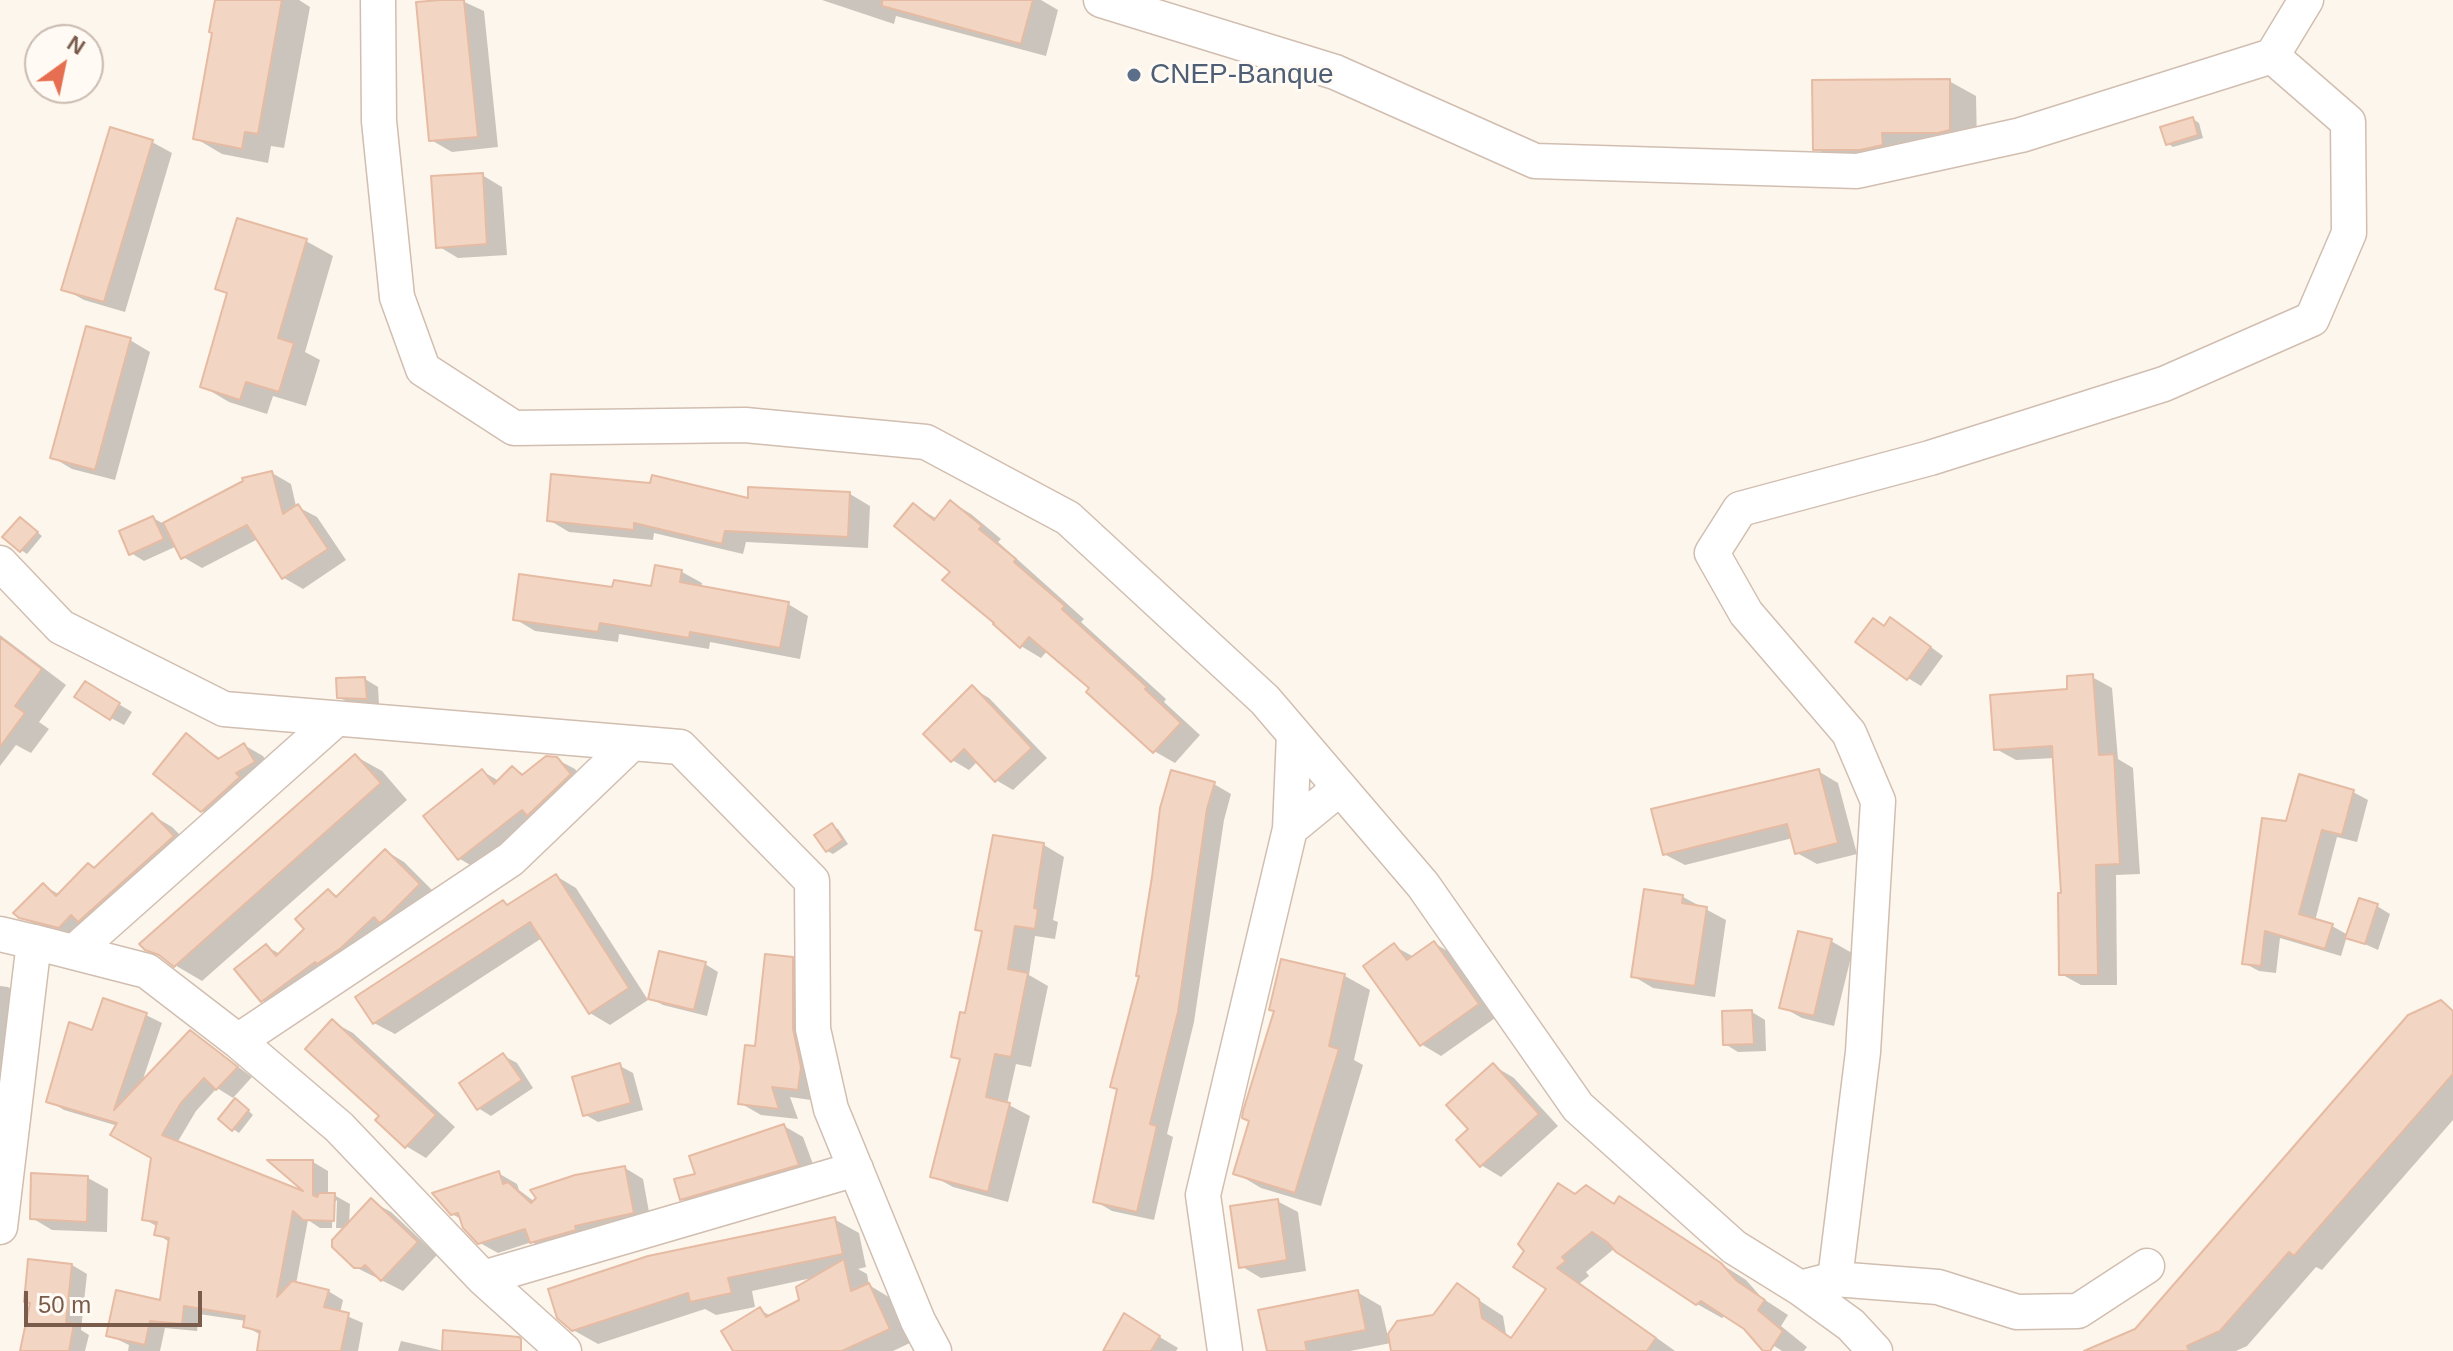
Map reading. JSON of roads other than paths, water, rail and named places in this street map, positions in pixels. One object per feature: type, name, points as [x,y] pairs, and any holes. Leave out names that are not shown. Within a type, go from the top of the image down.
[{"type":"street","points":[[378,0],[379,121],[397,297],[423,369],[514,428],[745,425],[926,442],[1068,518],[1265,700],[1423,885],[1578,1107],[1734,1247],[1800,1288],[1851,1325],[1875,1351]]},
{"type":"street","points":[[1101,0],[1335,72],[1535,161],[1857,171],[2021,135],[2272,56],[2306,0]]},
{"type":"street","points":[[1835,1279],[1863,1052],[1878,801],[1849,733],[1746,613],[1712,553],[1740,509],[1930,458],[2164,384],[2312,319],[2349,233],[2348,122],[2272,56]]},
{"type":"street","points":[[0,563],[61,627],[224,709],[680,747],[812,881],[813,1029],[831,1109],[918,1321],[934,1351]]},
{"type":"street","points":[[74,952],[336,719]]},
{"type":"street","points":[[1225,1351],[1203,1195],[1290,829],[1294,734]]},
{"type":"street","points":[[238,1041],[511,859],[631,744]]},
{"type":"street","points":[[1290,829],[1340,788]]},
{"type":"street","points":[[0,934],[147,971],[238,1041],[339,1127],[483,1278],[564,1351]]},
{"type":"street","points":[[0,1227],[34,942]]},
{"type":"street","points":[[483,1278],[856,1169]]},
{"type":"street","points":[[1800,1288],[1835,1279],[1938,1287],[2017,1312],[2078,1311],[2147,1266]]},
{"type":"place","name":"CNEP-Banque","points":[[1134,75]]}]
